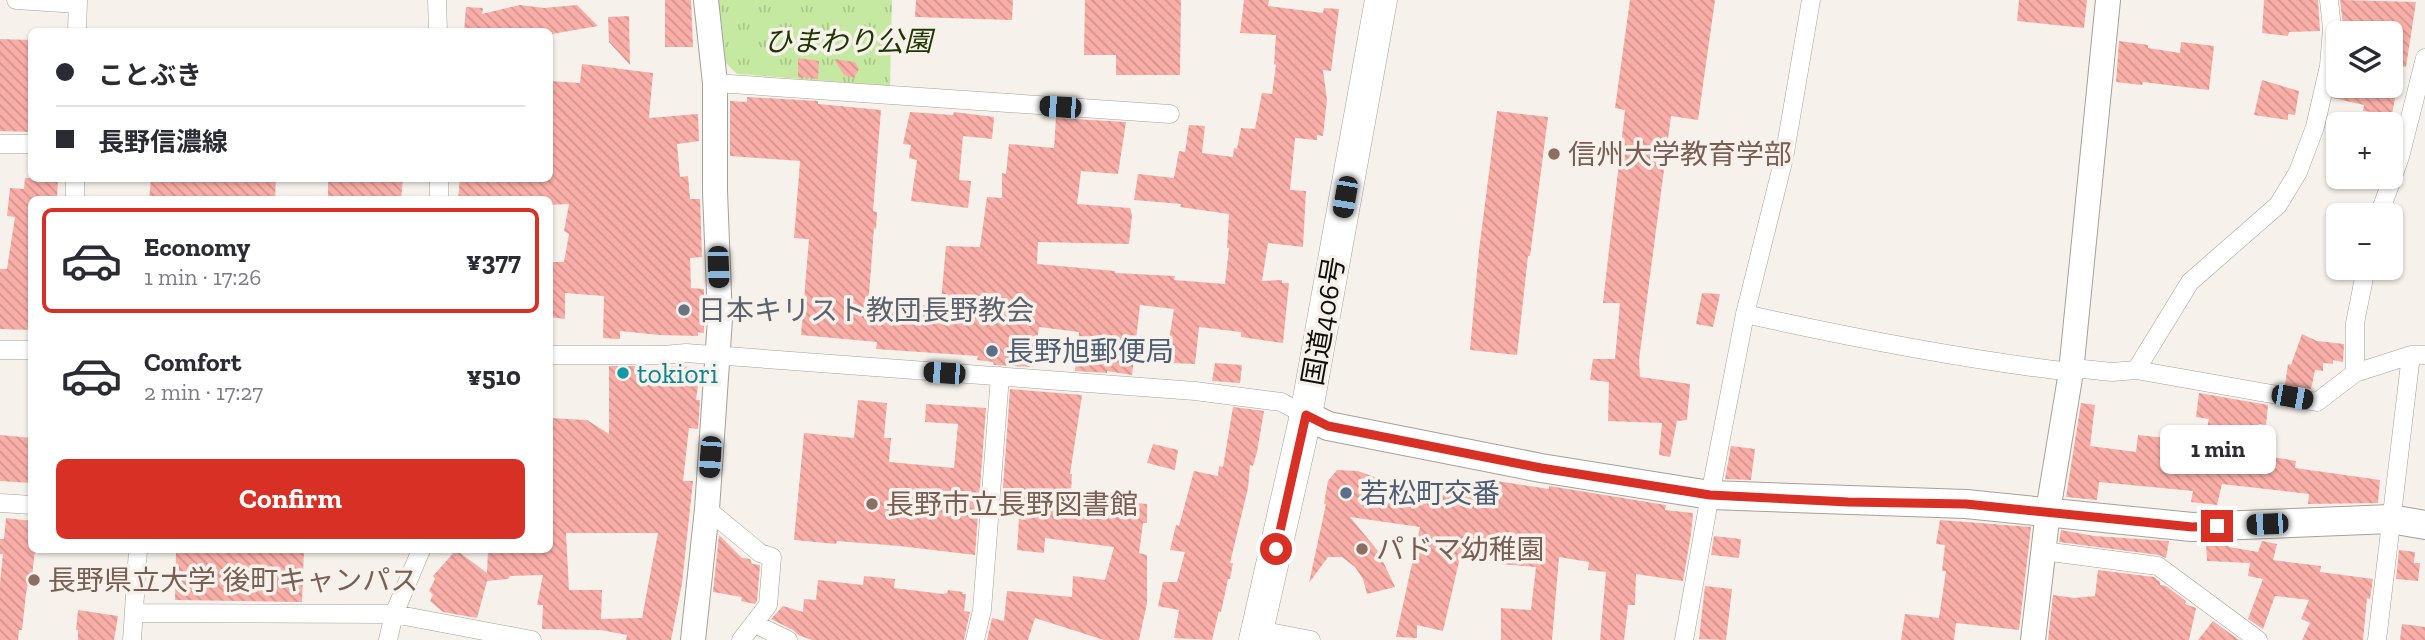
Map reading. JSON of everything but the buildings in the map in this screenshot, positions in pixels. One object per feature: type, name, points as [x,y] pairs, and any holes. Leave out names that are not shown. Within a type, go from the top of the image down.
[{"type":"highway","name":"国道406号","points":[[1256,635],[1306,415],[1381,0]]},
{"type":"main road","points":[[1306,415],[1328,426],[1541,468],[1710,495],[1848,502],[1966,504],[2192,527],[2390,519],[2425,525]]},
{"type":"street","points":[[16,0],[78,2],[77,28]]},
{"type":"street","points":[[437,0],[438,28]]},
{"type":"street","points":[[693,640],[707,509],[720,318],[715,191],[715,83],[706,0]]},
{"type":"street","points":[[1684,640],[1745,314],[1784,158],[1811,0]]},
{"type":"street","points":[[2033,640],[2048,512],[2071,372],[2108,0]]},
{"type":"street","points":[[2136,370],[2190,282],[2278,205],[2298,172],[2315,128],[2329,66],[2332,28],[2329,0]]},
{"type":"street","points":[[2383,203],[2400,157],[2425,58]]},
{"type":"street","points":[[715,83],[1170,114]]},
{"type":"street","points":[[0,144],[28,144]]},
{"type":"street","points":[[2355,373],[2355,323],[2364,280]]},
{"type":"street","points":[[1745,314],[1878,343],[1995,363],[2071,372],[2083,369],[2112,372],[2136,370],[2317,402],[2355,373],[2418,355],[2390,519],[2377,640]]},
{"type":"street","points":[[0,349],[28,350]]},
{"type":"street","points":[[553,355],[687,353],[1000,376],[1208,393],[1281,402],[1306,415]]},
{"type":"street","points":[[975,640],[982,610],[1000,376]]},
{"type":"street","points":[[0,503],[28,505]]},
{"type":"street","points":[[707,509],[760,554],[772,557],[768,606],[741,640]]},
{"type":"street","points":[[2043,551],[2158,566],[2258,640]]},
{"type":"street","points":[[132,640],[138,553]]},
{"type":"street","points":[[388,640],[394,614],[420,553]]},
{"type":"street","points":[[134,613],[394,614],[532,640]]},
{"type":"street","points":[[755,624],[788,640]]},
{"type":"street","points":[[1256,635],[1311,640]]},
{"type":"green space","name":"ひまわり公園","points":[[716,0],[892,0],[890,86],[737,74],[722,59]]},
{"type":"place","name":"信州大学教育学部","points":[[1554,154]]},
{"type":"place","name":"日本キリスト教団長野教会","points":[[684,310]]},
{"type":"place","name":"長野旭郵便局","points":[[992,351]]},
{"type":"place","name":"tokiori","points":[[623,373]]},
{"type":"place","name":"若松町交番","points":[[1346,493]]},
{"type":"place","name":"長野市立長野図書館","points":[[872,504]]},
{"type":"place","name":"パドマ幼稚園","points":[[1362,549]]},
{"type":"place","name":"長野県立大学 後町キャンパス","points":[[34,580]]},
{"type":"route","points":[[1276,549],[1306,415],[1328,426],[1541,468],[1710,495],[1848,502],[1966,504],[2192,527],[2217,526]]}]
